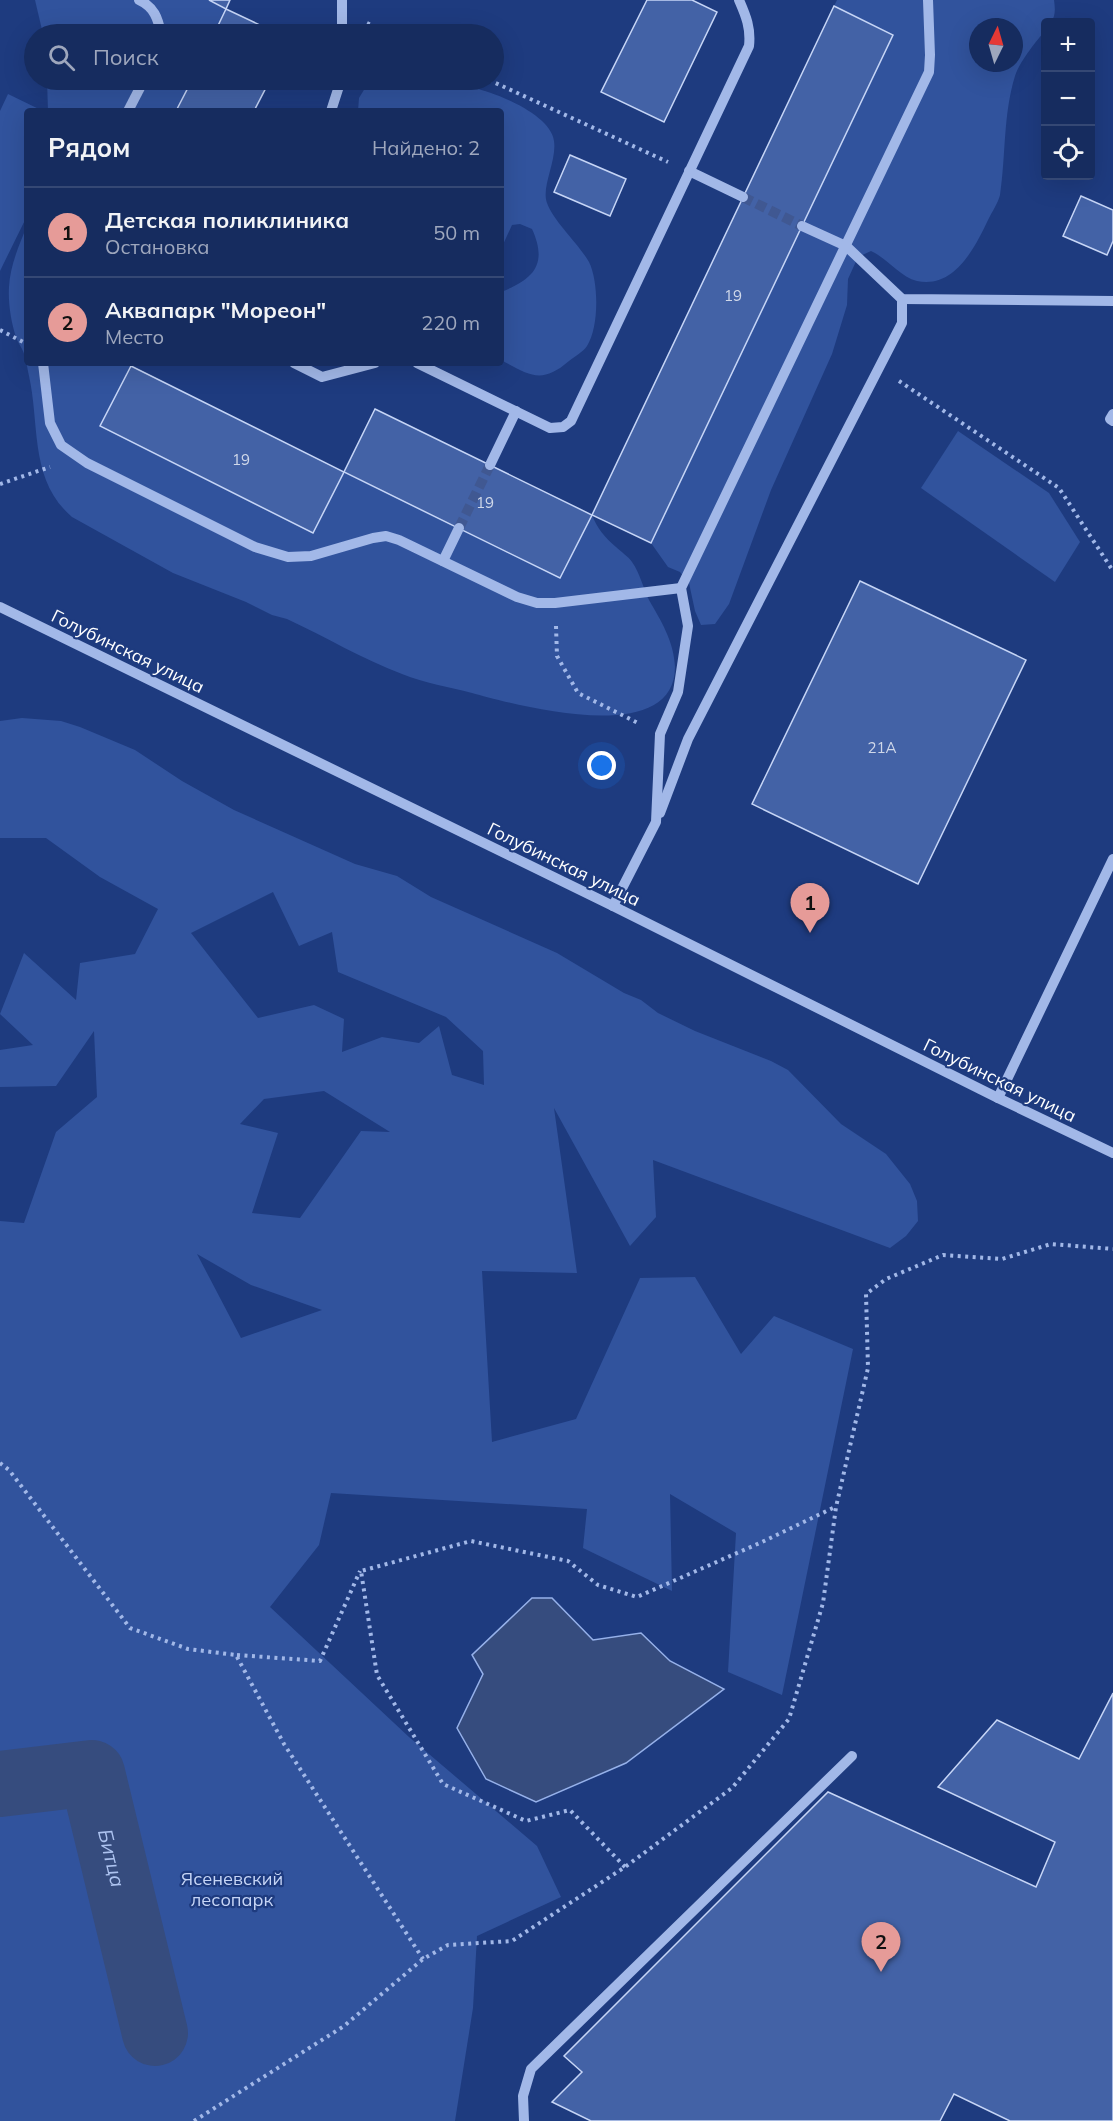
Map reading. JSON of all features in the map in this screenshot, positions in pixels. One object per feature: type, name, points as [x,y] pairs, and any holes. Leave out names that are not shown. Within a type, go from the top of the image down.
[{"type":"street","points":[[139,0],[149,5],[159,24]]},
{"type":"street","points":[[342,0],[342,24]]},
{"type":"street","points":[[423,366],[550,428],[563,427],[571,421],[749,46],[750,33],[747,19],[739,0]]},
{"type":"street","points":[[656,822],[660,734],[678,692],[688,626],[681,588],[929,72],[928,0]]},
{"type":"street","points":[[130,108],[139,90]]},
{"type":"street","points":[[332,108],[337,90]]},
{"type":"street","points":[[689,171],[743,197]]},
{"type":"street","points":[[802,226],[846,246],[902,299],[1113,301]]},
{"type":"street","points":[[614,906],[656,822],[688,738],[902,323],[902,299]]},
{"type":"street","points":[[43,366],[50,423],[61,445],[87,463],[255,547],[288,557],[311,556],[386,536],[517,597],[537,603],[555,603],[681,588]]},
{"type":"street","points":[[300,366],[322,377],[364,366]]},
{"type":"street","points":[[490,465],[516,411]]},
{"type":"street","points":[[1113,414],[1110,419],[1113,421]]},
{"type":"street","points":[[443,561],[459,528]]},
{"type":"street","name":"Голубинская улица","points":[[0,607],[614,906],[1113,1153]]},
{"type":"street","points":[[998,1098],[1113,859]]},
{"type":"street","points":[[524,2121],[523,2096],[531,2069],[852,1756]]},
{"type":"path","points":[[504,87],[689,171]]},
{"type":"path","points":[[0,330],[24,342]]},
{"type":"path","points":[[879,368],[1059,488],[1113,571]]},
{"type":"path","points":[[555,603],[557,656],[578,693],[660,734]]},
{"type":"path","points":[[194,2121],[345,2026],[423,1959],[448,1945],[512,1941],[626,1868],[732,1788],[789,1719],[824,1603],[836,1507],[868,1368],[866,1294],[886,1279],[943,1255],[1002,1259],[1051,1244],[1113,1249]]},
{"type":"path","points":[[0,1463],[9,1470],[130,1628],[188,1649],[320,1661],[361,1571]]},
{"type":"path","points":[[361,1571],[471,1541],[568,1561],[598,1584],[637,1597],[836,1507]]},
{"type":"path","points":[[361,1571],[377,1675],[443,1784],[526,1821],[570,1810],[626,1868]]},
{"type":"path","points":[[236,1655],[284,1744],[423,1959]]},
{"type":"green space","points":[[35,0],[209,0],[226,9],[219,24],[41,24]]},
{"type":"green space","points":[[837,0],[1054,0],[1053,18],[1041,18],[1041,36],[1023,61],[1023,18],[969,18],[969,72],[1017,72],[1007,120],[1000,195],[970,253],[962,264],[942,279],[930,282],[911,279],[871,251],[858,257],[848,279],[847,305],[832,354],[771,490],[729,604],[715,624],[701,625],[695,611],[689,583],[680,572],[668,567],[651,543],[893,35],[834,6]]},
{"type":"green space","points":[[47,90],[187,90],[178,108],[48,108]]},
{"type":"green space","points":[[364,90],[480,90],[522,107],[543,122],[551,131],[554,149],[546,189],[547,203],[555,218],[589,262],[595,281],[596,317],[591,338],[583,350],[551,373],[543,375],[528,373],[504,362],[504,291],[530,276],[538,261],[539,252],[532,229],[520,224],[512,225],[504,242],[504,108],[358,108],[359,98]]},
{"type":"green space","points":[[8,94],[37,108],[24,108],[24,222],[0,271],[0,111]]},
{"type":"green space","points":[[24,233],[24,355],[16,338],[10,312],[11,271]]},
{"type":"green space","points":[[27,366],[131,366],[100,426],[313,533],[344,472],[560,578],[592,515],[605,536],[635,566],[666,632],[675,667],[668,692],[649,707],[622,714],[590,715],[522,706],[402,674],[287,619],[272,615],[246,602],[173,573],[72,517],[58,502],[42,469]]},
{"type":"green space","points":[[958,431],[1049,493],[1080,542],[1055,582],[921,488]]},
{"type":"green space","name":"Ясеневский лесопарк","points":[[22,718],[61,721],[135,750],[182,781],[234,810],[355,864],[397,876],[431,897],[557,953],[624,993],[641,1000],[658,1013],[695,1031],[771,1061],[788,1070],[841,1124],[886,1154],[910,1184],[917,1201],[918,1221],[906,1236],[890,1248],[653,1160],[656,1217],[630,1246],[554,1108],[577,1273],[482,1271],[492,1442],[576,1419],[640,1278],[695,1277],[741,1354],[774,1316],[853,1349],[782,1695],[728,1672],[736,1533],[670,1494],[672,1591],[583,1548],[587,1509],[331,1493],[319,1545],[270,1607],[409,1737],[537,1846],[561,1897],[477,1936],[473,2008],[455,2121],[0,2121],[0,1221],[24,1223],[56,1132],[97,1097],[94,1031],[56,1086],[0,1087],[0,1050],[33,1045],[0,1014],[24,953],[76,1000],[80,963],[135,954],[158,909],[100,877],[46,838],[0,838],[0,721]],"holes":[[[273,892],[299,946],[332,932],[338,972],[446,1017],[483,1051],[484,1085],[452,1075],[439,1026],[419,1043],[382,1037],[342,1052],[344,1019],[314,1005],[258,1018],[191,933]],[[324,1091],[390,1132],[361,1131],[300,1218],[252,1213],[278,1133],[240,1124],[264,1099]],[[197,1254],[251,1285],[322,1310],[241,1338]]]},
{"type":"shaded area","points":[[532,1598],[552,1598],[593,1640],[641,1633],[670,1661],[724,1689],[626,1763],[536,1802],[486,1779],[457,1728],[483,1674],[472,1655]]},
{"type":"building","points":[[209,0],[230,0],[226,9]]},
{"type":"building","points":[[647,0],[692,0],[717,12],[664,122],[601,92]]},
{"type":"building","points":[[834,6],[893,35],[651,543],[592,515]]},
{"type":"building","points":[[226,9],[258,24],[219,24]]},
{"type":"building","points":[[187,90],[265,90],[256,108],[178,108]]},
{"type":"building","points":[[570,155],[626,179],[610,216],[554,192]]},
{"type":"building","points":[[1081,196],[1113,210],[1113,241],[1107,255],[1063,236]]},
{"type":"building","points":[[131,366],[344,472],[313,533],[100,426]]},
{"type":"building","points":[[375,409],[592,515],[560,578],[344,472]]},
{"type":"building","points":[[860,581],[1026,660],[918,884],[752,804]]},
{"type":"building","points":[[1113,1693],[1113,2121],[1010,2121],[954,2094],[940,2121],[591,2121],[552,2102],[582,2072],[564,2056],[828,1792],[1036,1887],[1055,1842],[938,1787],[997,1720],[1079,1759]]},
{"type":"waterway","name":"Битца","points":[[0,1784],[92,1773],[155,2033]]},
{"type":"tunnel","points":[[743,197],[802,226]]},
{"type":"tunnel","points":[[459,528],[490,465]]},
{"type":"place","name":"Детская поликлиника","points":[[810,933]]},
{"type":"place","name":"Аквапарк \"Мореон\"","points":[[881,1972]]}]
